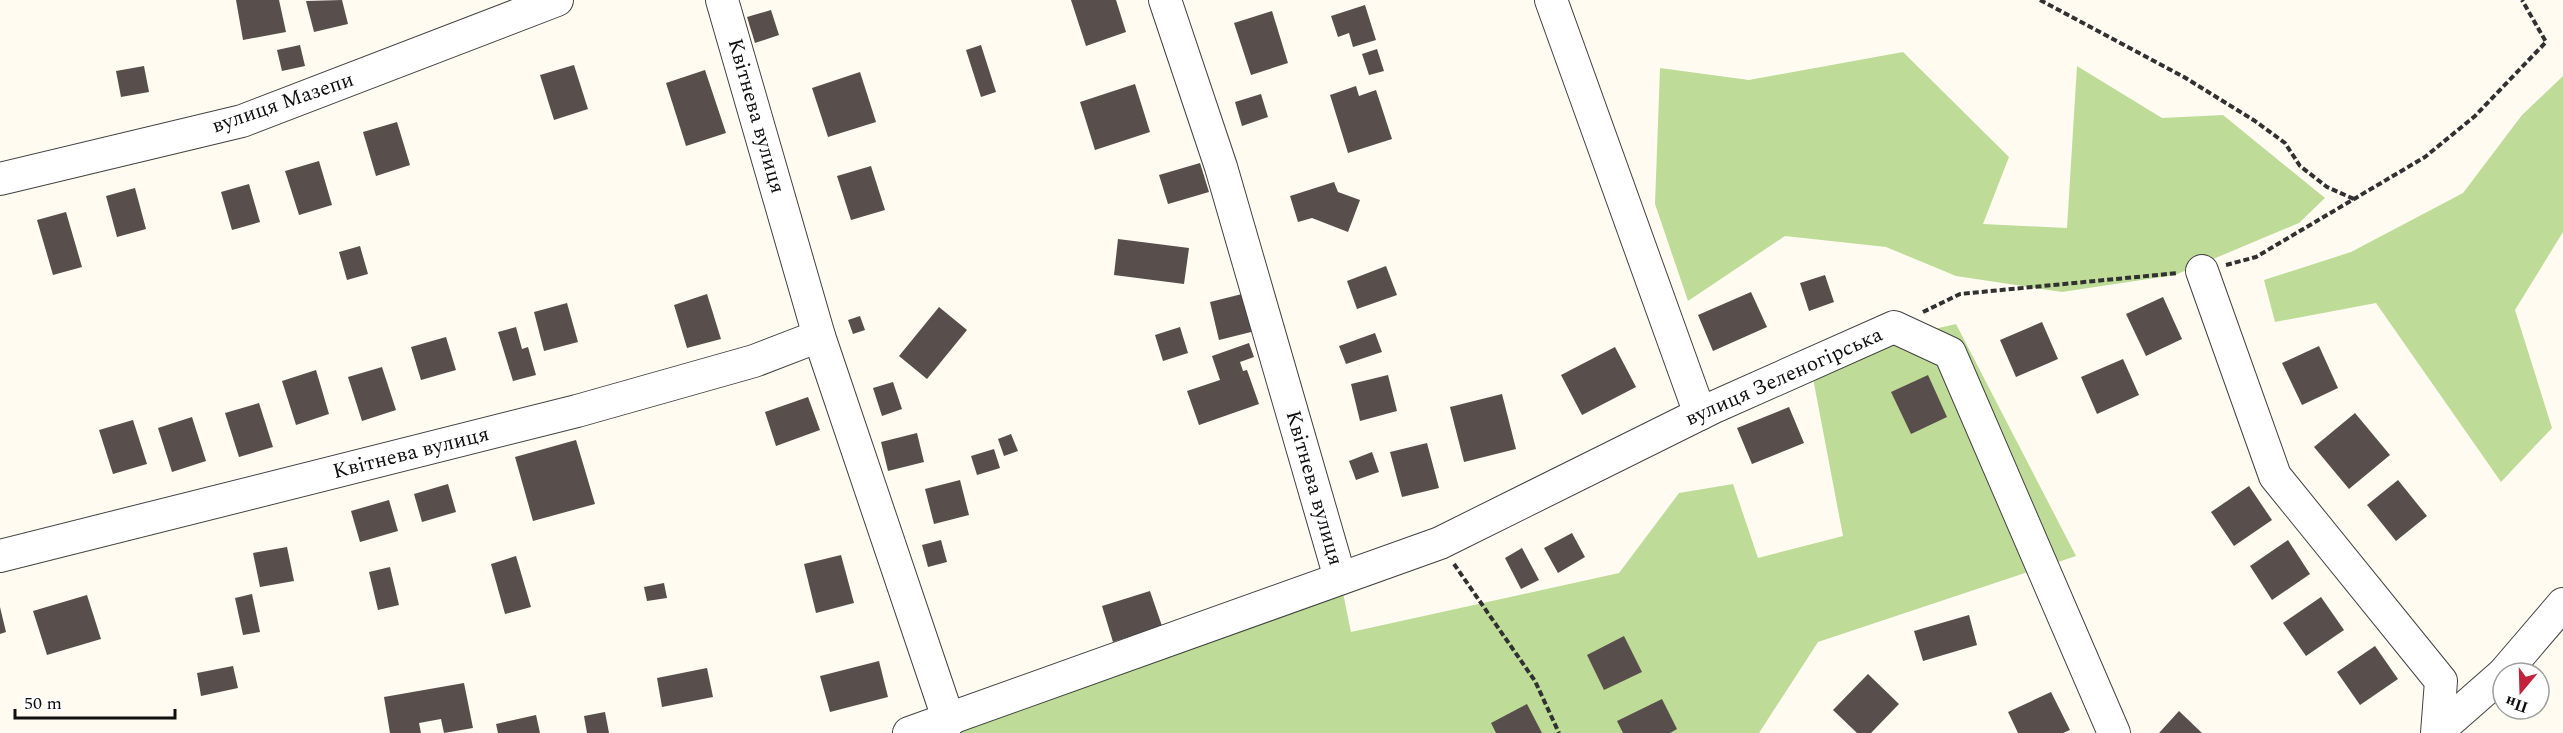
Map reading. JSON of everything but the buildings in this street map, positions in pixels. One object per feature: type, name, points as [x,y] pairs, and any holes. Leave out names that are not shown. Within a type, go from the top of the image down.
[{"type":"street","name":"вулиця Мазепи","points":[[0,179],[242,121],[557,0]]},
{"type":"street","name":"Квітнева вулиця","points":[[722,0],[819,336],[948,721]]},
{"type":"street","name":"Квітнева вулиця","points":[[909,733],[948,721],[1340,578],[1221,167],[1165,0]]},
{"type":"street","points":[[1551,0],[1700,414]]},
{"type":"street","points":[[2202,271],[2275,476],[2441,681],[2438,732]]},
{"type":"street","name":"вулиця Зеленогірська","points":[[1340,578],[1440,543],[1700,414],[1894,327],[1950,353],[2114,733]]},
{"type":"street","name":"Квітнева вулиця","points":[[0,555],[577,411],[754,361],[819,336]]},
{"type":"street","points":[[2514,661],[2563,604]]},
{"type":"street","points":[[2438,732],[2491,685]]},
{"type":"path","points":[[2040,0],[2184,76],[2255,121],[2285,143],[2300,166],[2327,187],[2355,200]]},
{"type":"path","points":[[1894,327],[1960,294],[2202,271],[2256,257],[2426,157],[2475,116],[2546,42],[2522,0]]},
{"type":"path","points":[[1440,543],[1535,681],[1560,733]]},
{"type":"green space","points":[[1903,52],[2009,157],[1983,224],[2067,228],[2077,66],[2162,118],[2223,115],[2325,198],[2299,223],[2175,275],[2062,292],[1956,276],[1886,247],[1785,236],[1688,301],[1655,204],[1660,68],[1749,80]]},
{"type":"green space","points":[[2563,76],[2563,232],[2515,310],[2552,428],[2501,482],[2376,303],[2275,322],[2264,280],[2351,252],[2463,193],[2522,115]]},
{"type":"green space","points":[[1956,324],[2076,556],[1818,642],[1759,733],[917,733],[1340,578],[1351,632],[1619,573],[1679,493],[1733,484],[1758,558],[1843,536],[1808,352],[1882,341]]}]
